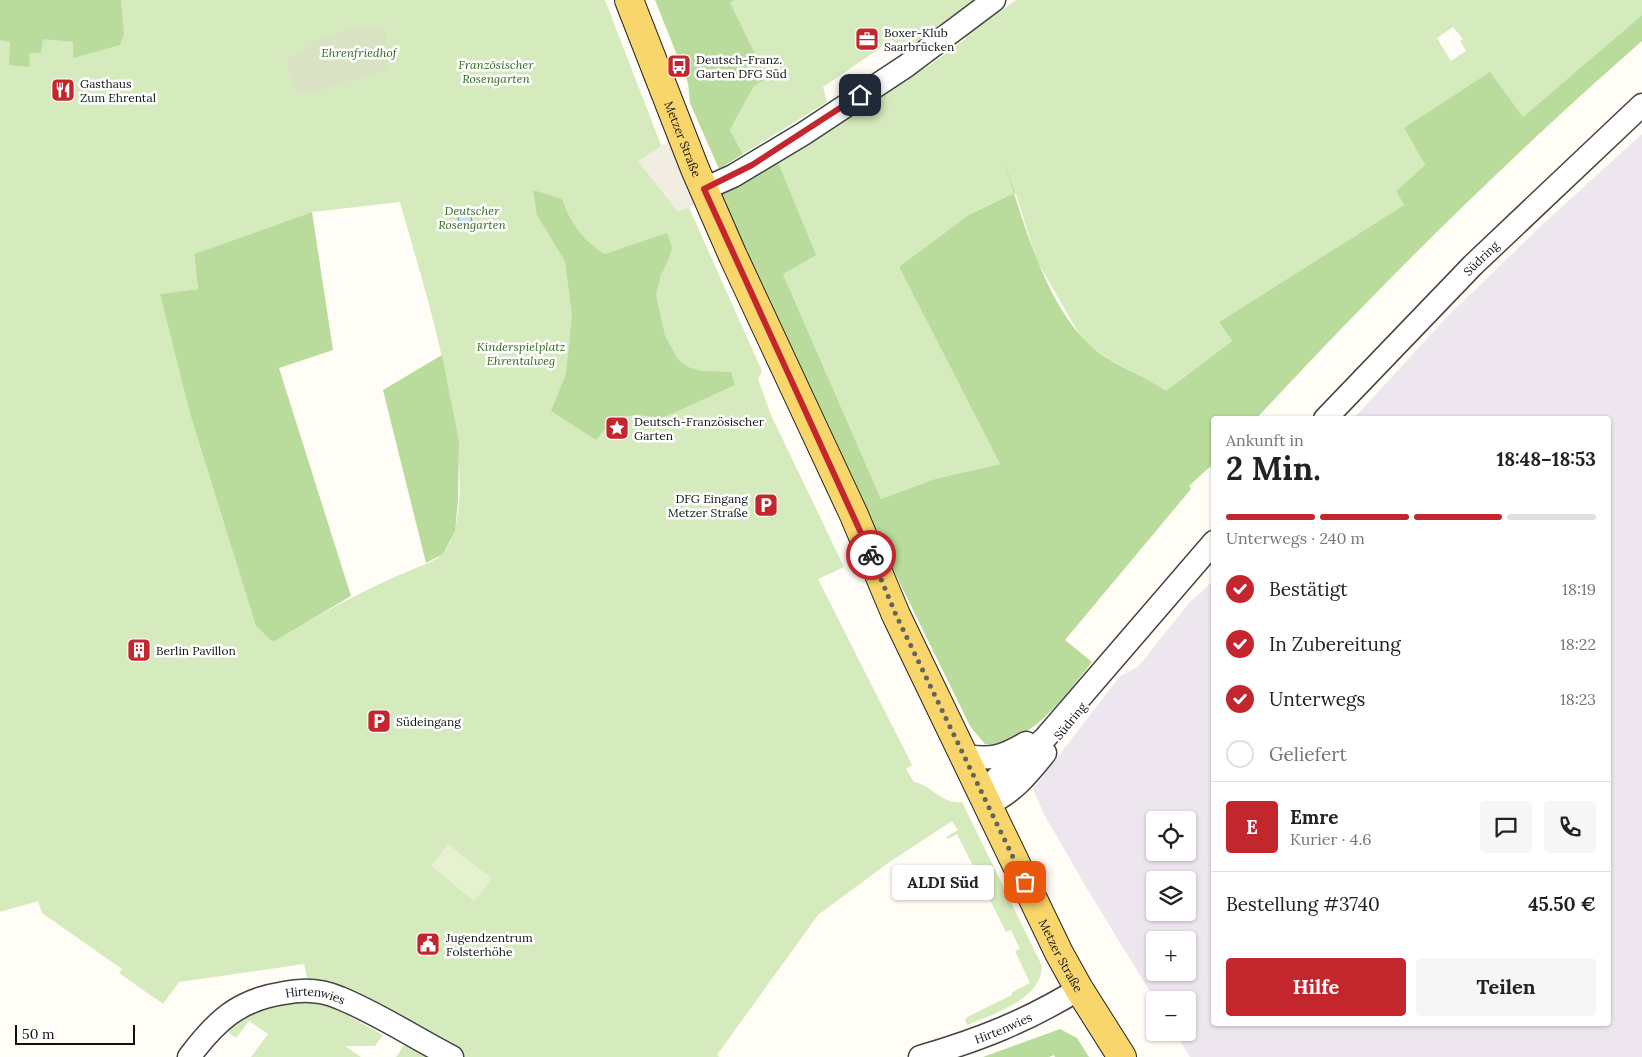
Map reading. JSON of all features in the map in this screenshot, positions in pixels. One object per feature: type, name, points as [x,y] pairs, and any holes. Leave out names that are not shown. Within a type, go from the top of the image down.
[{"type":"main road","name":"Metzer Straße","points":[[629,0],[704,189],[772,342],[854,515],[896,615],[1052,938],[1079,989],[1122,1057]]},
{"type":"street","points":[[704,189],[733,176],[803,134],[906,66],[994,0]]},
{"type":"street","name":"Südring","points":[[1328,416],[1473,265],[1642,105]]},
{"type":"street","name":"Südring","points":[[986,799],[995,780],[1032,751],[1211,546]]},
{"type":"street","name":"Südring","points":[[986,799],[1005,796],[1021,783],[1117,663],[1142,627]]},
{"type":"street","name":"Südring","points":[[964,756],[984,759],[998,758],[1025,744],[1060,720]]},
{"type":"street","name":"Hirtenwies","points":[[920,1057],[960,1051],[1039,1013],[1079,989]]},
{"type":"street","name":"Hirtenwies","points":[[189,1057],[210,1030],[240,1005],[271,995],[303,990],[339,997],[452,1057]]},
{"type":"shaded area","points":[[1642,134],[1642,1057],[1190,1057],[1180,1041],[1196,1041],[1196,991],[1150,991],[1044,814],[1033,789],[1120,676],[1138,667],[1189,603],[1211,583],[1211,1026],[1611,1026],[1611,416],[1356,416],[1448,316],[1543,224]]},
{"type":"shaded area","points":[[673,138],[701,201],[678,212],[638,161]]},
{"type":"green space","name":"Deutsch-Französischer Garten","points":[[0,0],[605,0],[661,145],[762,371],[758,379],[771,415],[844,567],[818,579],[912,765],[906,769],[914,782],[948,800],[962,802],[1042,966],[1040,978],[1034,988],[1014,1004],[967,1025],[965,1020],[967,1017],[1012,995],[1011,993],[1030,983],[1015,951],[1020,949],[1011,930],[1006,932],[957,834],[948,839],[946,837],[958,830],[952,821],[888,863],[818,915],[717,1055],[719,1057],[452,1057],[310,990],[304,964],[179,982],[163,1004],[119,973],[122,969],[42,913],[38,901],[0,912]],"holes":[[[400,202],[435,328],[447,381],[456,433],[460,481],[456,522],[444,552],[438,558],[358,594],[273,642],[161,294],[198,289],[194,254],[312,212]]]},
{"type":"green space","points":[[0,0],[121,0],[124,34],[120,45],[73,58],[73,42],[43,39],[41,53],[30,53],[29,67],[9,65],[10,42],[0,40]]},
{"type":"green space","points":[[655,0],[735,0],[730,3],[767,78],[754,86],[730,130],[743,154],[719,169],[690,103],[688,83]]},
{"type":"green space","points":[[735,0],[984,0],[903,58],[892,40],[823,87],[827,102],[743,154],[730,130],[754,86],[730,3]]},
{"type":"green space","points":[[1016,0],[1642,0],[1642,15],[1523,118],[1404,128],[1425,165],[1396,191],[1404,205],[1219,322],[1232,341],[1166,391],[1111,360],[1081,337],[1037,261],[1016,194],[899,267],[1000,464],[935,479],[881,499],[783,274],[777,160],[930,65],[965,39],[967,35]],"holes":[[[1453,27],[1463,39],[1460,41],[1466,51],[1451,61],[1437,38]]]},
{"type":"green space","points":[[1642,15],[1642,41],[1591,86],[1444,225],[1396,272],[1259,416],[1211,416],[1211,466],[1189,486],[1191,489],[1065,640],[1092,662],[1059,702],[1031,728],[1016,738],[1001,743],[985,744],[970,726],[864,510],[718,193],[777,160],[816,255],[783,274],[881,499],[935,479],[1000,464],[899,267],[969,215],[1014,193],[1032,247],[1044,275],[1057,302],[1073,326],[1098,352],[1166,391],[1232,341],[1219,322],[1404,205],[1396,191],[1425,165],[1404,128],[1490,72],[1523,117]]},
{"type":"green space","name":"Ehrenfriedhof","points":[[355,27],[385,28],[389,69],[304,95],[295,91],[286,61],[316,41]]},
{"type":"green space","points":[[533,190],[562,199],[573,223],[584,238],[605,254],[667,233],[672,248],[661,274],[656,295],[665,336],[678,359],[688,367],[701,371],[731,372],[735,385],[662,418],[638,415],[615,417],[596,440],[551,411],[566,374],[572,315],[565,261],[537,215]]},
{"type":"green space","points":[[312,212],[333,350],[279,368],[351,596],[273,642],[256,626],[190,413],[160,294],[198,289],[194,254]]},
{"type":"green space","points":[[442,355],[459,442],[458,501],[455,531],[443,554],[426,563],[383,390]]},
{"type":"green space","points":[[448,844],[492,879],[474,901],[431,866]]},
{"type":"green space","points":[[307,1002],[334,1008],[383,1035],[375,1046],[345,1046],[361,1057],[251,1057],[268,1034],[249,1021],[236,1038],[228,1032],[244,1016],[253,1011],[273,1005]]},
{"type":"green space","points":[[1060,1029],[1077,1038],[1089,1057],[1055,1057],[1054,1055],[1049,1057],[983,1057]]},
{"type":"green space","points":[[404,1045],[429,1057],[396,1057]]},
{"type":"water","points":[[469,208],[472,221],[460,225],[456,212]]},
{"type":"way so far","points":[[871,555],[896,615],[1025,882]]},
{"type":"place","name":"Boxer-Klub Saarbrücken","points":[[867,39]]},
{"type":"place","name":"Deutsch-Franz. Garten DFG Süd","points":[[679,66]]},
{"type":"place","name":"Gasthaus Zum Ehrental","points":[[63,90]]},
{"type":"place","name":"Deutsch-Französischer Garten","points":[[617,428]]},
{"type":"place","name":"DFG Eingang Metzer Straße","points":[[766,505]]},
{"type":"place","name":"Berlin Pavillon","points":[[139,650]]},
{"type":"place","name":"Südeingang","points":[[379,721]]},
{"type":"place","name":"ALDI Süd","points":[[1025,882]]},
{"type":"place","name":"Jugendzentrum Folsterhöhe","points":[[428,944]]},
{"type":"route","points":[[860,95],[803,134],[752,165],[704,189],[772,342],[826,454],[871,555]]},
{"type":"park label","name":"Französischer Rosengarten","points":[[496,71]]},
{"type":"park label","name":"Deutscher Rosengarten","points":[[472,217]]},
{"type":"park label","name":"Kinderspielplatz Ehrentalweg","points":[[521,353]]}]
